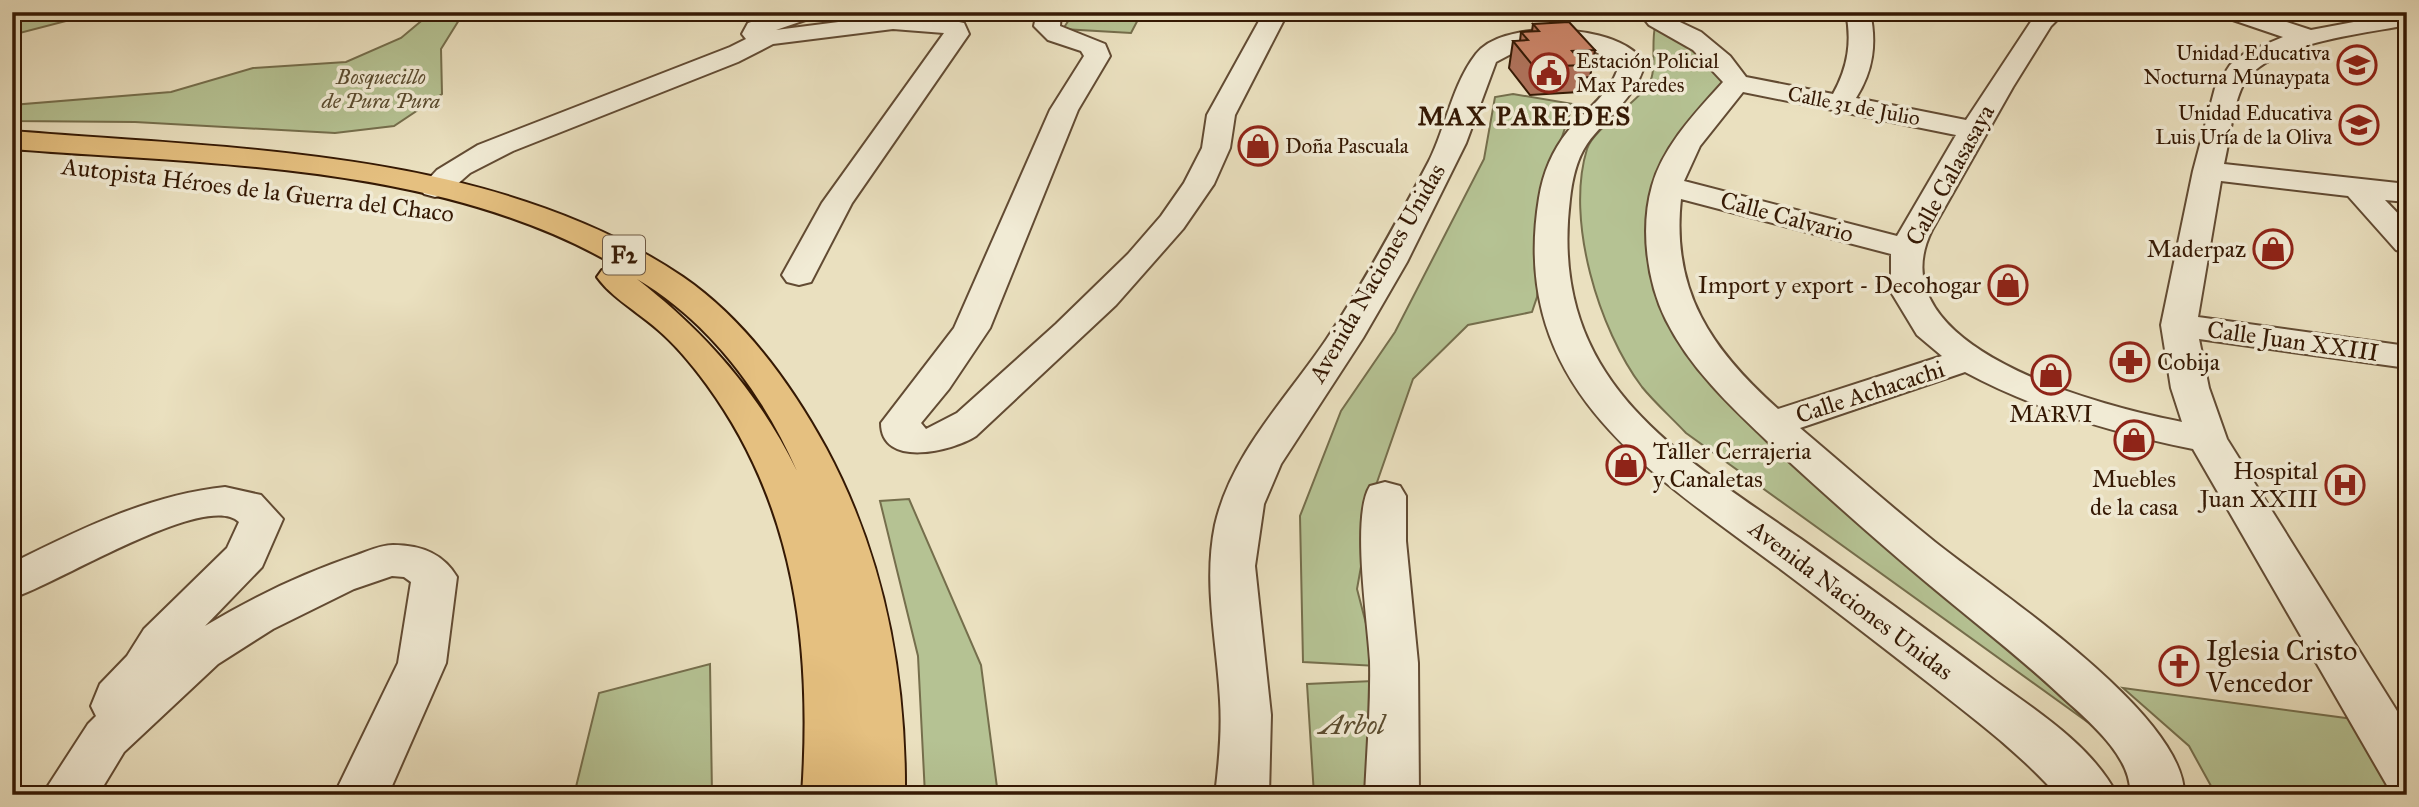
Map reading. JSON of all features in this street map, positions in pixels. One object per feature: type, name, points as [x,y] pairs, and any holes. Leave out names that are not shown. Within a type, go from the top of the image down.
[{"type":"highway","name":"Autopista Héroes de la Guerra del Chaco","points":[[12,140],[339,171],[435,188],[546,218],[630,258],[672,285],[716,324],[759,370],[796,426],[824,484],[856,571],[874,671],[878,795]]},
{"type":"highway","name":"Autopista Héroes de la Guerra del Chaco","points":[[12,163],[261,185],[420,205],[473,216],[564,250],[607,272],[645,297],[687,336],[727,383],[764,441],[799,516],[817,583],[830,681],[829,795]]},
{"type":"street","points":[[799,275],[837,203],[957,34],[955,28],[943,24],[903,23],[768,37],[754,34],[757,28],[806,12]]},
{"type":"street","points":[[1049,12],[1046,26],[1049,31],[1066,40],[1090,45],[1096,49],[1097,56],[1065,110],[972,328],[936,381],[915,402],[901,422],[901,430],[908,438],[932,442],[947,437],[1107,294],[1164,232],[1207,172],[1222,131],[1221,115],[1276,12]]},
{"type":"street","points":[[1634,35],[1683,12]]},
{"type":"street","points":[[1840,103],[1856,80],[1862,55],[1863,30],[1858,12]]},
{"type":"street","points":[[2232,12],[2310,38]]},
{"type":"street","points":[[1565,14],[1580,23],[1634,35],[1705,45],[1723,61],[1737,83],[1704,120],[1667,186],[1666,255],[1673,297],[1692,335],[1721,373],[1772,424],[1920,554],[2085,686],[2142,749],[2158,787],[2157,795]]},
{"type":"street","name":"Calle Calasasaya","points":[[2038,15],[1971,129],[1908,249],[1907,294],[1930,328],[1968,359],[2000,377],[2110,419],[2207,439]]},
{"type":"street","points":[[2407,18],[2310,38],[2254,58],[2239,70],[2228,88],[2208,171],[2179,324],[2190,388],[2207,439],[2407,772]]},
{"type":"street","name":"Avenida Naciones Unidas","points":[[1242,795],[1245,692],[1231,571],[1237,525],[1249,486],[1271,442],[1322,372],[1409,227],[1444,160],[1484,60],[1491,52],[1517,41],[1546,37],[1634,35],[1630,74],[1570,149],[1559,177],[1552,227],[1553,285],[1570,339],[1589,379],[1628,429],[1666,465],[1787,551],[2007,716],[2090,795]]},
{"type":"street","points":[[435,188],[450,173],[471,159],[506,143],[635,96],[740,53],[768,37]]},
{"type":"street","name":"Calle 31 de Julio","points":[[1737,83],[1971,129]]},
{"type":"street","points":[[2208,171],[2407,193]]},
{"type":"street","name":"Calle Calvario","points":[[1667,186],[1908,249]]},
{"type":"street","points":[[2358,188],[2407,243]]},
{"type":"street","name":"Calle Juan XXIII","points":[[2179,324],[2407,358]]},
{"type":"street","name":"Calle Achacachi","points":[[1772,424],[1968,359]]},
{"type":"street","points":[[1385,496],[1384,541],[1394,663],[1392,795]]},
{"type":"street","points":[[12,582],[183,505],[215,501],[244,504],[262,519],[246,556],[161,642],[144,669],[118,698],[106,738]]},
{"type":"street","points":[[69,795],[106,738],[201,651],[257,617],[351,573],[390,560],[415,562],[434,577],[422,663],[361,795]]},
{"type":"green space","points":[[12,12],[169,12],[89,15],[12,35]]},
{"type":"green space","name":"Bosquecillo de Pura Pura","points":[[432,12],[464,12],[441,49],[442,94],[394,126],[335,133],[135,122],[12,121],[12,105],[171,92],[253,68],[346,62],[401,38]]},
{"type":"green space","points":[[1074,12],[1142,12],[1131,33],[1063,29]]},
{"type":"green space","points":[[1655,27],[1706,55],[1724,86],[1652,188],[1702,373],[2093,726],[1686,433],[1647,393],[1626,363],[1612,336],[1590,273],[1580,208],[1581,177],[1591,141],[1649,84],[1653,72]]},
{"type":"green space","points":[[1513,94],[1573,104],[1548,179],[1537,297],[1532,312],[1468,325],[1413,379],[1375,488],[1357,589],[1377,666],[1303,662],[1300,516],[1341,411],[1395,332],[1484,159],[1495,97]]},
{"type":"green space","points":[[909,499],[981,665],[998,795],[925,795],[918,656],[880,501]]},
{"type":"green space","points":[[710,664],[712,795],[574,795],[599,693]]},
{"type":"green space","name":"Arbol","points":[[1395,680],[1389,795],[1314,795],[1307,684]]},
{"type":"green space","points":[[2123,688],[2353,719],[2395,795],[2216,795],[2189,746]]},
{"type":"building","points":[[1569,22],[1595,50],[1572,51],[1584,65],[1534,67],[1513,41],[1528,40],[1521,32],[1539,31],[1533,24]]},
{"type":"waterway","points":[[226,15],[237,12]]},
{"type":"place","name":"Unidad Educativa Nocturna Munaypata","points":[[2357,65]]},
{"type":"place","name":"Estación Policial Max Paredes","points":[[1549,73]]},
{"type":"place","name":"Unidad Educativa Luis Uría de la Oliva","points":[[2359,125]]},
{"type":"place","name":"Doña Pascuala","points":[[1258,146]]},
{"type":"place","name":"Maderpaz","points":[[2273,249]]},
{"type":"place","name":"Import y export - Decohogar","points":[[2008,285]]},
{"type":"place","name":"Cobija","points":[[2130,362]]},
{"type":"place","name":"MARVI","points":[[2051,375]]},
{"type":"place","name":"Muebles de la casa","points":[[2134,440]]},
{"type":"place","name":"Taller Cerrajeria y Canaletas","points":[[1626,465]]},
{"type":"place","name":"Hospital Juan XXIII","points":[[2345,485]]},
{"type":"place","name":"Iglesia Cristo Vencedor","points":[[2179,666]]},
{"type":"district","name":"MAX PAREDES","points":[[1525,116]]}]
